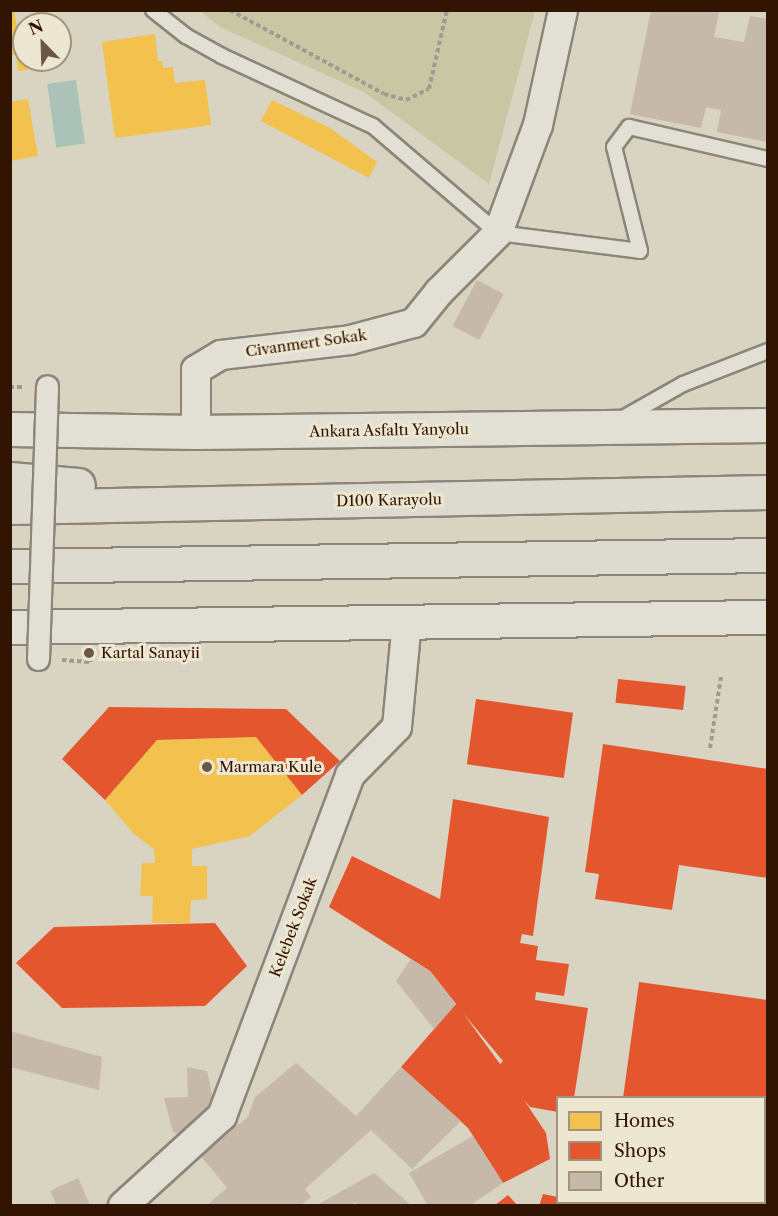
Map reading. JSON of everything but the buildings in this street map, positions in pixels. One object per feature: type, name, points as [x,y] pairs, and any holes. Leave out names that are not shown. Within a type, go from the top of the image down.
[{"type":"highway","points":[[10,479],[258,503]]},
{"type":"highway","name":"D100 Karayolu","points":[[10,507],[768,492]]},
{"type":"highway","points":[[10,566],[768,555]]},
{"type":"main road","name":"Ankara Asfaltı Yanyolu","points":[[10,429],[196,432],[768,425]]},
{"type":"main road","points":[[10,627],[768,617]]},
{"type":"street","name":"Civanmert Sokak","points":[[196,432],[196,370],[221,355],[351,340],[414,323],[439,292],[498,232],[538,125],[563,10]]},
{"type":"street","points":[[38,658],[47,386]]},
{"type":"street","name":"Kelebek Sokak","points":[[123,1206],[222,1116],[350,775],[397,727],[407,622]]},
{"type":"lane","points":[[153,10],[186,36],[222,57],[373,126],[498,232],[640,251],[614,147],[629,127],[768,159]]},
{"type":"lane","points":[[607,427],[683,384],[768,351]]},
{"type":"path","points":[[230,10],[384,94],[406,100],[429,89],[447,10]]},
{"type":"path","points":[[710,748],[721,677]]},
{"type":"green space","points":[[200,11],[535,11],[489,184],[364,92],[220,27]]},
{"type":"shaded area","points":[[76,80],[85,143],[56,147],[47,84]]},
{"type":"place","name":"Kartal Sanayii","points":[[89,653]]},
{"type":"place","name":"Marmara Kule","points":[[207,767]]}]
